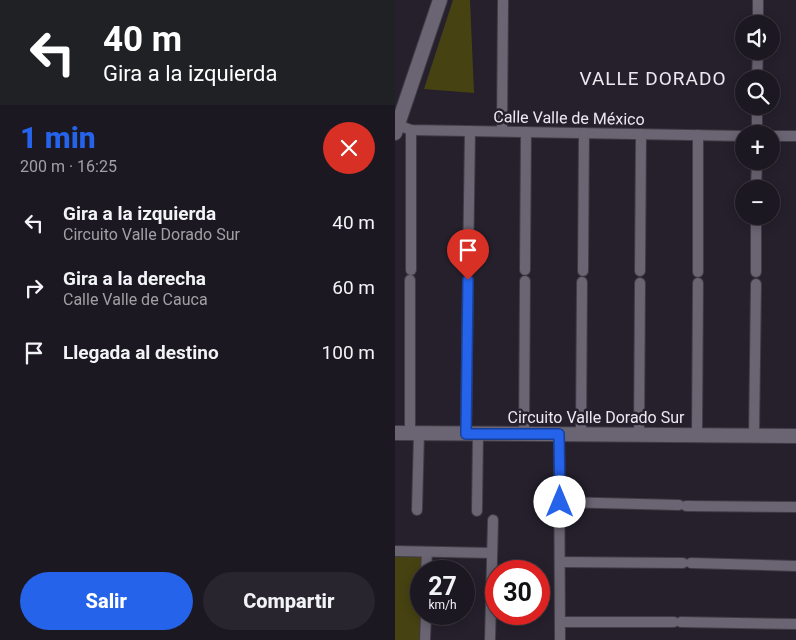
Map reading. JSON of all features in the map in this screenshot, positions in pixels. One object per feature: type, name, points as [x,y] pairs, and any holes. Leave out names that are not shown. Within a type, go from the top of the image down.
[{"type":"street","points":[[396,127],[440,0]]},
{"type":"street","points":[[502,132],[503,0]]},
{"type":"street","points":[[758,0],[758,15]]},
{"type":"street","name":"Calle Valle de México","points":[[396,127],[411,130],[735,136]]},
{"type":"street","points":[[411,130],[410,275],[417,510]]},
{"type":"street","points":[[470,131],[468,275],[472,434],[477,511]]},
{"type":"street","points":[[523,434],[526,132]]},
{"type":"street","points":[[583,271],[584,133]]},
{"type":"street","points":[[640,271],[641,134]]},
{"type":"street","points":[[698,135],[698,272]]},
{"type":"street","points":[[780,136],[796,136]]},
{"type":"street","points":[[756,225],[756,272]]},
{"type":"street","points":[[581,434],[582,282]]},
{"type":"street","points":[[639,435],[640,283]]},
{"type":"street","points":[[697,435],[698,283]]},
{"type":"street","points":[[754,436],[755,284]]},
{"type":"street","name":"Circuito Valle Dorado Sur","points":[[395,433],[796,436]]},
{"type":"street","points":[[559,434],[560,640]]},
{"type":"street","points":[[560,502],[796,507]]},
{"type":"street","points":[[490,640],[493,520]]},
{"type":"street","points":[[395,551],[492,553]]},
{"type":"street","points":[[427,552],[427,560]]},
{"type":"street","points":[[560,562],[796,566]]},
{"type":"street","points":[[560,622],[796,624]]},
{"type":"street","points":[[425,640],[426,625]]},
{"type":"shaded area","points":[[453,0],[470,0],[474,93],[424,89]]},
{"type":"shaded area","points":[[395,554],[421,555],[421,560],[410,560],[410,625],[421,625],[421,640],[395,640]]},
{"type":"district","name":"VALLE DORADO","points":[[653,78]]},
{"type":"route","points":[[468,280],[466,434],[559,434],[560,502]]}]
